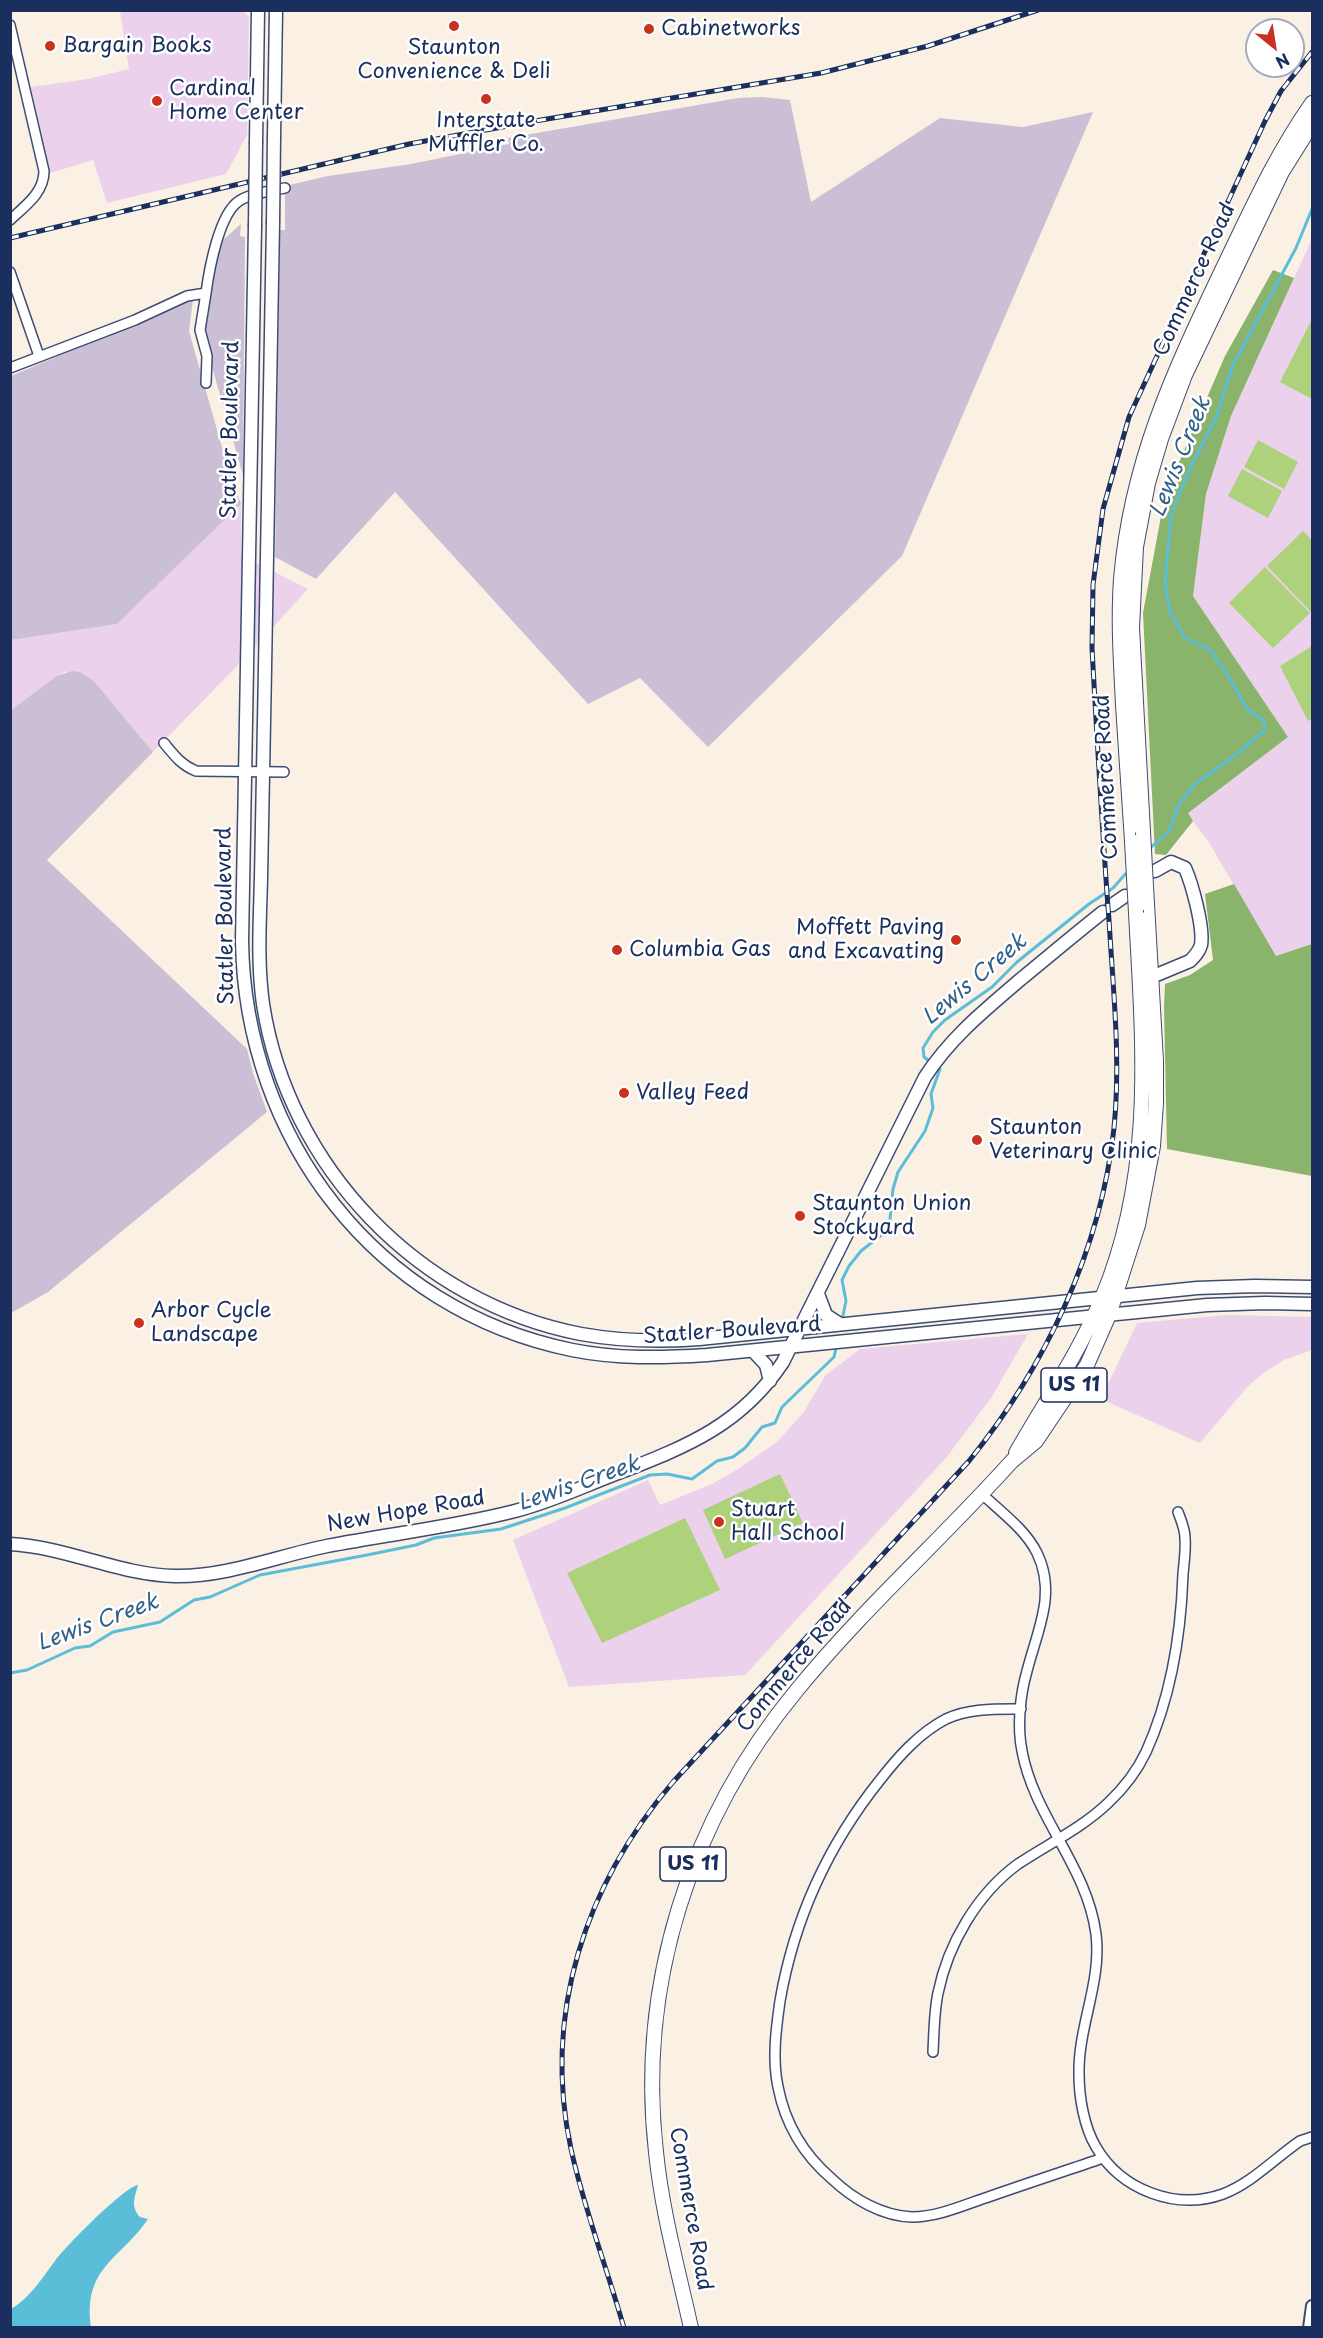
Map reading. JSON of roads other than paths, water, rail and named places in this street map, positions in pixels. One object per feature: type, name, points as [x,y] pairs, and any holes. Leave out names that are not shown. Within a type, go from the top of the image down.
[{"type":"main road","name":"Statler Boulevard","points":[[258,10],[242,954],[244,987],[251,1034],[264,1078],[288,1134],[311,1173],[342,1214],[382,1255],[430,1291],[477,1317],[529,1338],[571,1349],[636,1358],[753,1351],[1215,1305],[1312,1304]]},
{"type":"main road","name":"Statler Boulevard","points":[[276,10],[260,959],[267,1023],[281,1074],[308,1134],[335,1177],[369,1218],[410,1255],[455,1286],[503,1310],[559,1329],[616,1339],[660,1340],[1230,1286],[1312,1287]]},
{"type":"main road","name":"Commerce Road","points":[[1142,909],[1132,841],[1120,620],[1124,555],[1137,480],[1160,407],[1180,360],[1276,160],[1312,103]]},
{"type":"main road","name":"Commerce Road","points":[[691,2328],[661,2189],[655,2142],[652,2087],[655,2030],[662,1973],[677,1909],[702,1843],[729,1787],[755,1745],[786,1703],[864,1616],[1012,1461],[1036,1441],[1047,1427],[1087,1365],[1109,1315],[1109,1297],[1141,1136],[1144,1095],[1146,979],[1142,909],[1143,832],[1132,628],[1136,547],[1148,483],[1163,431],[1185,375],[1282,172],[1312,124]]},
{"type":"main road","points":[[1146,979],[1190,961],[1197,955],[1201,942],[1200,922],[1185,868],[1172,862],[1155,871]]},
{"type":"main road","name":"New Hope Road","points":[[10,1544],[46,1549],[152,1574],[184,1576],[225,1570],[327,1546],[502,1514],[532,1506],[685,1447],[734,1417],[770,1381],[790,1347],[806,1327],[818,1294],[933,1065],[971,1022],[1125,896]]},
{"type":"main road","points":[[818,1294],[822,1308],[831,1319],[840,1324]]},
{"type":"main road","name":"Commerce Road","points":[[1012,1461],[1064,1374],[1094,1316],[1109,1297]]},
{"type":"main road","points":[[753,1351],[766,1365],[770,1381]]},
{"type":"street","points":[[10,25],[44,183],[39,192],[10,220]]},
{"type":"street","points":[[206,383],[207,356],[200,330],[211,260],[218,244],[222,223],[231,209],[247,197],[285,188]]},
{"type":"street","points":[[10,272],[39,356]]},
{"type":"street","points":[[10,368],[135,320],[187,296],[206,293]]},
{"type":"street","points":[[164,742],[177,759],[186,767],[196,771],[284,772]]},
{"type":"street","points":[[982,1494],[1029,1540],[1045,1578],[1046,1605],[1027,1671],[1022,1709],[1022,1751],[1030,1780],[1045,1815],[1081,1880],[1096,1935],[1096,1972],[1080,2041],[1079,2075],[1086,2122],[1091,2138],[1103,2158],[1120,2175],[1143,2189],[1174,2200],[1200,2200],[1225,2193],[1239,2186],[1300,2141],[1312,2137]]},
{"type":"street","points":[[933,2052],[938,1994],[953,1947],[977,1906],[1016,1866],[1093,1816],[1109,1802],[1136,1771],[1152,1736],[1169,1681],[1179,1627],[1185,1537],[1178,1512]]},
{"type":"street","points":[[1022,1709],[975,1711],[946,1719],[929,1729],[917,1738],[887,1771],[849,1821],[830,1854],[810,1897],[792,1951],[778,2014],[775,2054],[777,2086],[792,2129],[813,2160],[856,2199],[891,2213],[912,2217],[946,2211],[1103,2158]]},
{"type":"street","points":[[1309,2328],[1312,2306]]},
{"type":"water","points":[[138,2185],[134,2201],[135,2209],[140,2217],[148,2219],[98,2277],[90,2307],[91,2327],[11,2327],[11,2309],[30,2293],[61,2254],[95,2218],[131,2188]]},
{"type":"waterway","name":"Lewis Creek","points":[[1148,850],[1169,831],[1179,804],[1195,784],[1265,730],[1264,721],[1247,709],[1227,674],[1209,649],[1185,638],[1170,612],[1165,584],[1171,515],[1191,466],[1217,416],[1232,367],[1296,248],[1312,209]]},
{"type":"waterway","name":"Lewis Creek","points":[[932,1063],[924,1057],[923,1048],[933,1032],[945,1020],[992,987],[1017,962],[1089,904],[1113,888],[1129,870]]},
{"type":"waterway","name":"Lewis Creek","points":[[842,1320],[846,1301],[842,1280],[849,1266],[861,1251],[889,1229],[893,1189],[898,1172],[925,1131],[933,1108],[931,1094],[940,1069],[938,1067]]},
{"type":"waterway","name":"Lewis Creek","points":[[10,1673],[27,1670],[75,1648],[90,1646],[113,1632],[160,1622],[194,1600],[210,1597],[260,1575],[416,1545],[434,1538],[501,1529],[565,1508],[650,1475],[667,1474],[692,1479],[717,1461],[733,1457],[745,1448],[762,1427],[775,1423],[782,1407],[834,1357],[837,1344]]},
{"type":"railway","points":[[10,238],[409,144],[821,73],[928,46],[1038,10]]},
{"type":"railway","points":[[624,2328],[576,2171],[563,2099],[562,2049],[567,2001],[578,1954],[594,1908],[616,1864],[642,1822],[673,1782],[969,1461],[997,1425],[1045,1346],[1082,1262],[1097,1218],[1107,1173],[1114,1128],[1117,1076],[1092,648],[1093,585],[1103,509],[1129,417],[1265,121],[1281,91],[1312,52]]},
{"type":"place","name":"Staunton Convenience & Deli","points":[[454,26]]},
{"type":"place","name":"Cabinetworks","points":[[649,29]]},
{"type":"place","name":"Bargain Books","points":[[50,46]]},
{"type":"place","name":"Interstate Muffler Co.","points":[[486,99]]},
{"type":"place","name":"Cardinal Home Center","points":[[157,101]]},
{"type":"place","name":"Moffett Paving and Excavating","points":[[956,940]]},
{"type":"place","name":"Columbia Gas","points":[[617,950]]},
{"type":"place","name":"Valley Feed","points":[[624,1093]]},
{"type":"place","name":"Staunton Veterinary Clinic","points":[[977,1140]]},
{"type":"place","name":"Staunton Union Stockyard","points":[[800,1216]]},
{"type":"place","name":"Arbor Cycle Landscape","points":[[139,1323]]},
{"type":"place","name":"Stuart Hall School","points":[[719,1522]]}]
